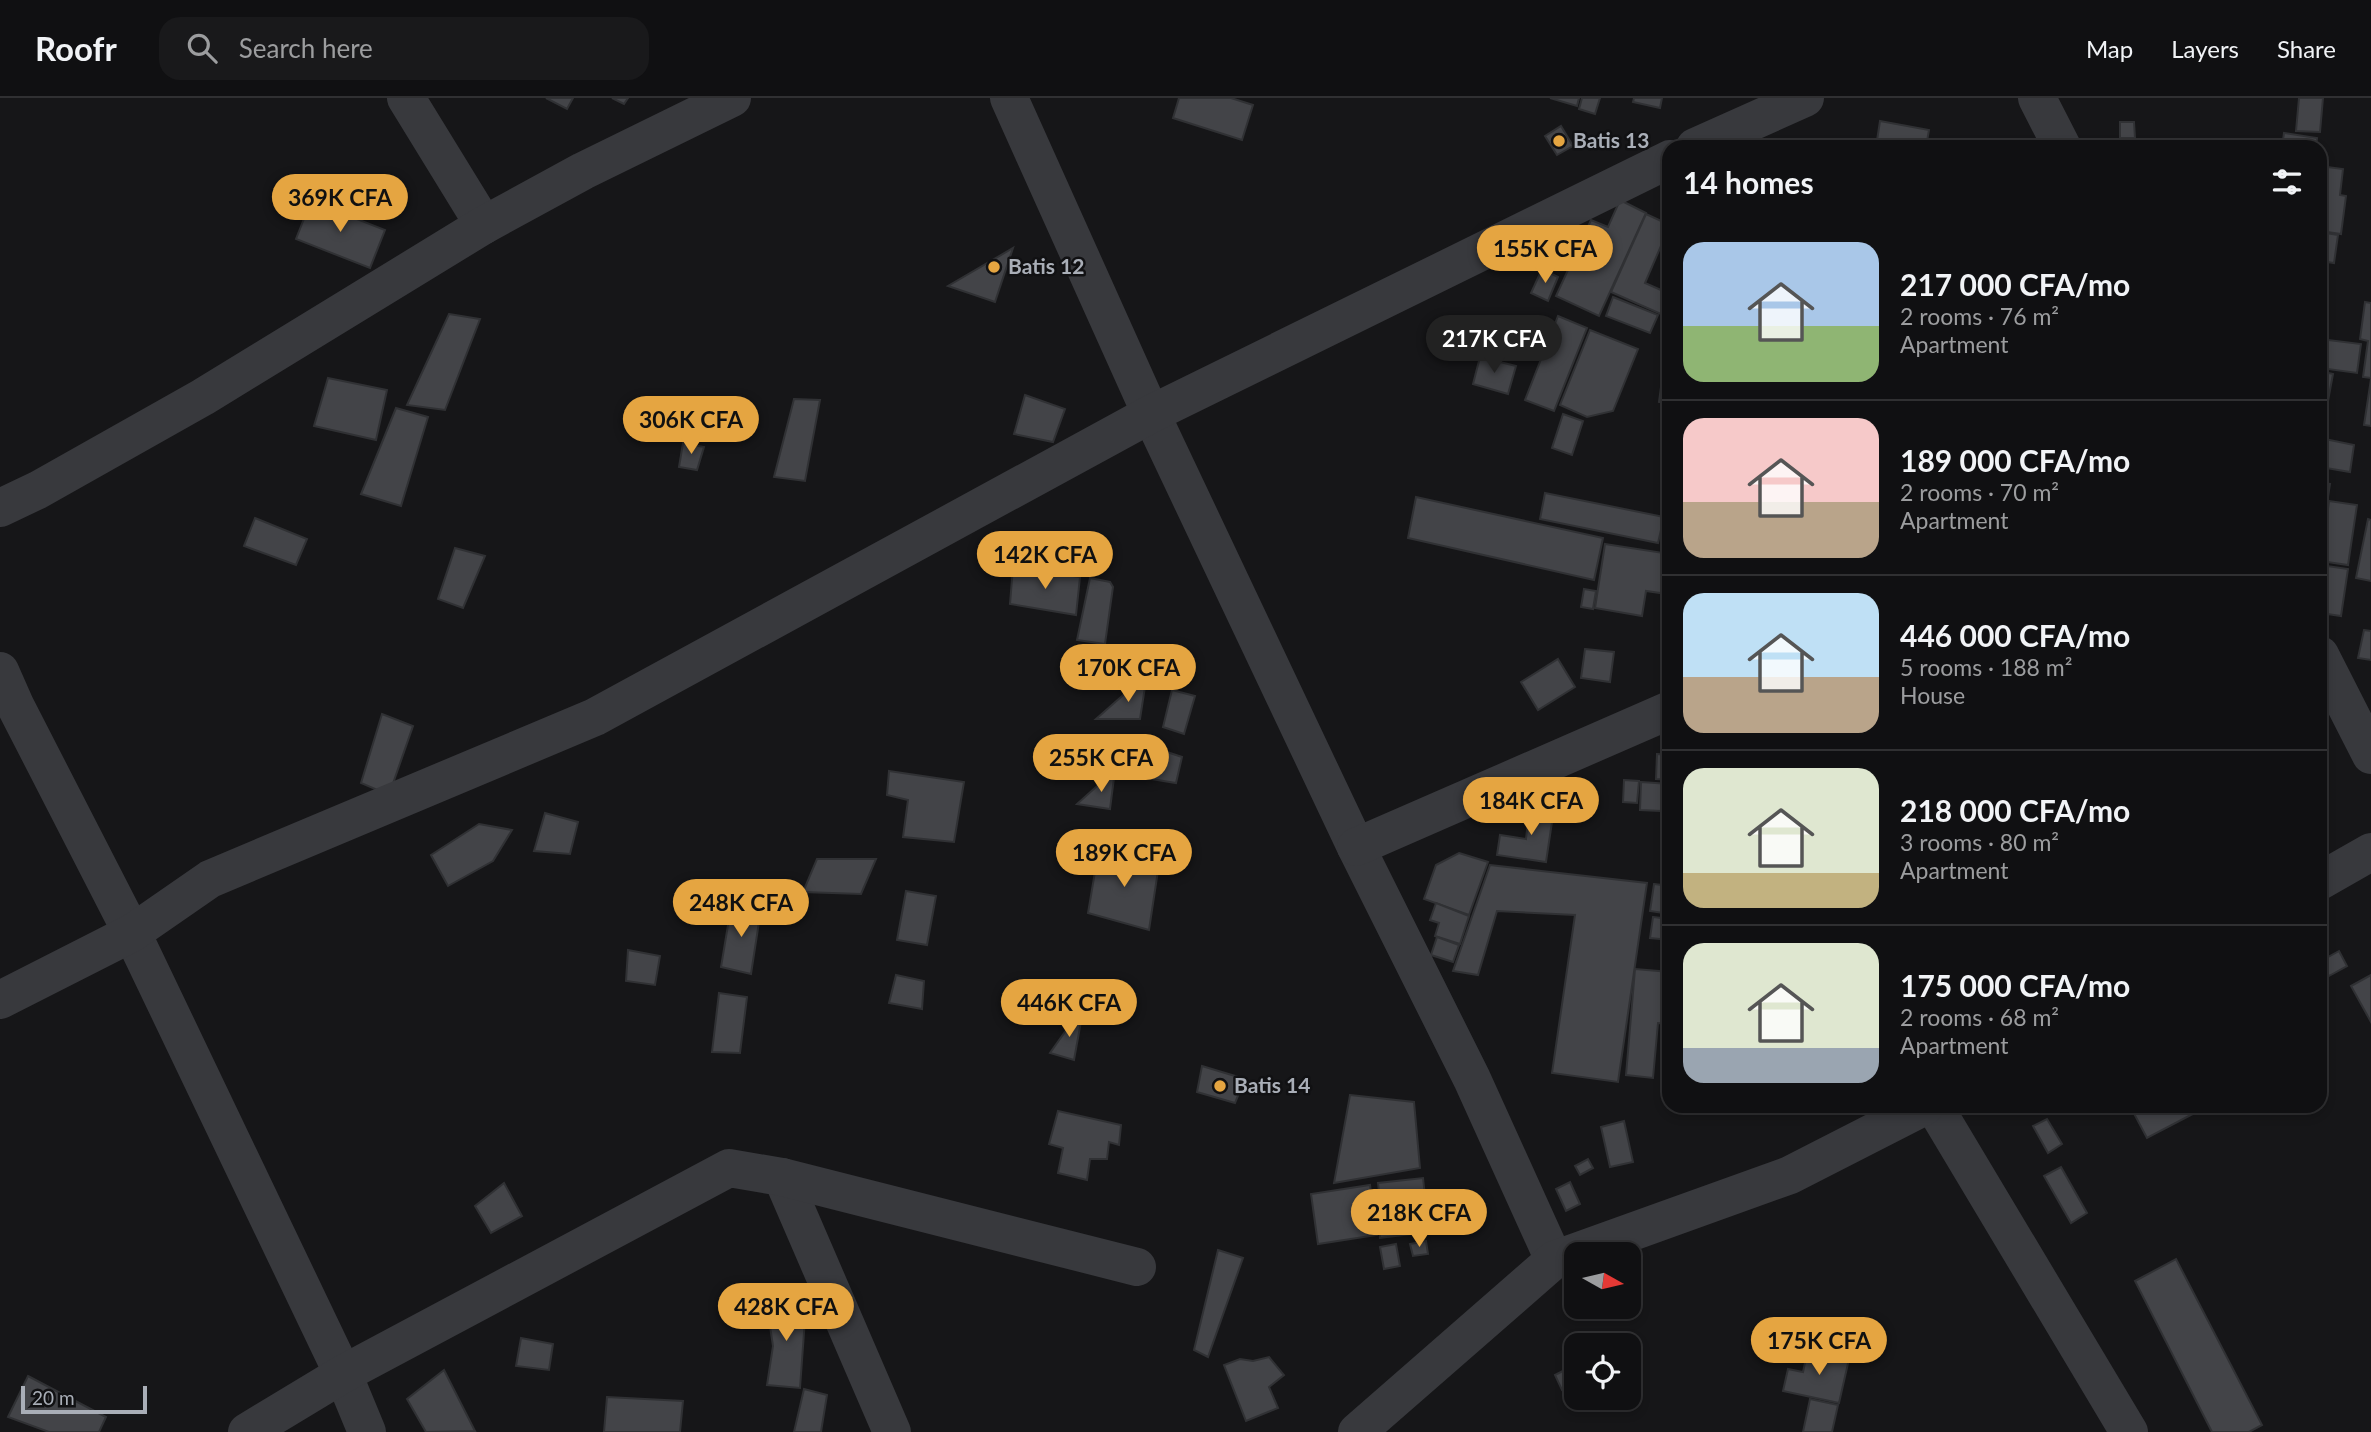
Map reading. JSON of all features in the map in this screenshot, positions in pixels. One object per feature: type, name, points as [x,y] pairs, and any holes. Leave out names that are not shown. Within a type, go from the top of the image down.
[{"type":"street","points":[[406,98],[484,225]]},
{"type":"street","points":[[0,508],[38,490],[203,397],[484,225],[583,171],[732,98]]},
{"type":"street","points":[[1009,98],[1151,414],[1356,847],[1472,1079],[1555,1260]]},
{"type":"street","points":[[1711,140],[1805,98]]},
{"type":"street","points":[[2037,98],[2058,140]]},
{"type":"street","points":[[0,1000],[132,933],[210,879],[595,718],[1151,414],[1662,163]]},
{"type":"street","points":[[2327,669],[2371,755]]},
{"type":"street","points":[[0,671],[132,933],[343,1374],[367,1432]]},
{"type":"street","points":[[1356,847],[1662,713]]},
{"type":"street","points":[[2327,876],[2371,852]]},
{"type":"street","points":[[1357,1432],[1555,1260],[1790,1175],[1910,1113]]},
{"type":"street","points":[[1938,1113],[2129,1432]]},
{"type":"street","points":[[247,1432],[343,1374],[729,1168],[782,1177],[1137,1268]]},
{"type":"street","points":[[782,1177],[892,1432]]},
{"type":"building","points":[[546,98],[573,98],[567,109]]},
{"type":"building","points":[[612,98],[628,98],[624,104]]},
{"type":"building","points":[[1179,98],[1231,98],[1253,105],[1242,140],[1173,118]]},
{"type":"building","points":[[1550,98],[1579,98],[1577,106]]},
{"type":"building","points":[[1582,98],[1600,98],[1595,114],[1579,109]]},
{"type":"building","points":[[1634,98],[1662,98],[1660,108],[1633,102]]},
{"type":"building","points":[[2299,98],[2323,98],[2320,132],[2296,131]]},
{"type":"building","points":[[1880,121],[1929,130],[1927,140],[1877,140]]},
{"type":"building","points":[[2120,122],[2134,122],[2135,138],[2120,138]]},
{"type":"building","name":"Batis 13","points":[[1561,126],[1573,146],[1557,155],[1545,136]]},
{"type":"building","points":[[2284,133],[2317,138],[2317,140],[2283,140]]},
{"type":"building","points":[[2327,167],[2343,169],[2340,195],[2346,196],[2341,234],[2327,232]]},
{"type":"building","points":[[1620,200],[1646,213],[1599,316],[1556,296],[1591,220],[1608,227]]},
{"type":"building","points":[[311,201],[385,230],[370,268],[296,239]]},
{"type":"building","points":[[1646,214],[1662,221],[1662,244],[1645,283],[1662,290],[1662,314],[1611,292]]},
{"type":"building","points":[[2327,233],[2338,235],[2334,263],[2327,262]]},
{"type":"building","name":"Batis 12","points":[[1013,248],[995,302],[948,286]]},
{"type":"building","points":[[1542,269],[1558,277],[1548,301],[1531,293]]},
{"type":"building","points":[[1613,297],[1658,315],[1650,333],[1606,316]]},
{"type":"building","points":[[2365,302],[2371,303],[2371,378],[2363,377],[2368,341],[2360,339]]},
{"type":"building","points":[[449,314],[480,319],[445,410],[407,405]]},
{"type":"building","points":[[1558,316],[1587,328],[1554,411],[1525,400]]},
{"type":"building","points":[[1590,330],[1638,349],[1613,411],[1587,417],[1560,405]]},
{"type":"building","points":[[2327,340],[2361,344],[2357,373],[2327,369]]},
{"type":"building","points":[[1480,357],[1516,366],[1508,394],[1473,384]]},
{"type":"building","points":[[2327,373],[2333,374],[2327,401]]},
{"type":"building","points":[[328,378],[387,390],[376,440],[314,426]]},
{"type":"building","points":[[2371,379],[2371,426],[2364,425]]},
{"type":"building","points":[[1662,380],[1662,403],[1659,402]]},
{"type":"building","points":[[1025,395],[1065,409],[1053,442],[1014,434]]},
{"type":"building","points":[[794,399],[820,400],[805,481],[774,477]]},
{"type":"building","points":[[396,408],[428,417],[401,506],[361,494]]},
{"type":"building","points":[[1563,414],[1583,421],[1572,455],[1552,448]]},
{"type":"building","points":[[2327,439],[2354,445],[2350,472],[2327,468]]},
{"type":"building","points":[[683,443],[704,447],[697,470],[679,467]]},
{"type":"building","points":[[1545,493],[1662,517],[1662,526],[1658,543],[1540,519]]},
{"type":"building","points":[[1416,497],[1603,538],[1594,580],[1408,538]]},
{"type":"building","points":[[2329,501],[2357,505],[2348,565],[2327,562]]},
{"type":"building","points":[[255,518],[307,539],[296,565],[244,546]]},
{"type":"building","points":[[2368,519],[2371,520],[2371,581],[2356,578]]},
{"type":"building","points":[[1605,544],[1662,553],[1662,593],[1646,591],[1642,616],[1595,608]]},
{"type":"building","points":[[455,548],[485,556],[463,608],[438,599]]},
{"type":"building","points":[[2327,566],[2348,569],[2341,616],[2327,614]]},
{"type":"building","points":[[1013,567],[1080,577],[1076,615],[1010,604]]},
{"type":"building","points":[[1090,578],[1110,582],[1113,587],[1105,644],[1077,640]]},
{"type":"building","points":[[1584,589],[1596,591],[1593,609],[1581,607]]},
{"type":"building","points":[[2364,630],[2371,631],[2371,660],[2358,658]]},
{"type":"building","points":[[1585,649],[1614,652],[1610,682],[1581,678]]},
{"type":"building","points":[[1558,659],[1575,687],[1538,710],[1521,682]]},
{"type":"building","points":[[1147,674],[1140,719],[1096,719]]},
{"type":"building","points":[[1172,690],[1195,696],[1184,734],[1163,727]]},
{"type":"building","points":[[382,714],[413,726],[389,795],[361,783]]},
{"type":"building","points":[[1152,749],[1182,757],[1176,783],[1145,778]]},
{"type":"building","points":[[1657,754],[1662,754],[1662,779],[1656,779]]},
{"type":"building","points":[[1115,770],[1110,809],[1077,804]]},
{"type":"building","points":[[889,771],[964,782],[954,842],[903,837],[908,800],[887,795]]},
{"type":"building","points":[[1624,780],[1639,781],[1637,803],[1623,802]]},
{"type":"building","points":[[1641,782],[1662,783],[1662,817],[1661,811],[1640,810]]},
{"type":"building","points":[[1555,802],[1546,862],[1497,855],[1500,835],[1526,839],[1529,812]]},
{"type":"building","points":[[545,813],[578,822],[570,854],[534,851]]},
{"type":"building","points":[[479,824],[512,830],[493,861],[448,886],[431,855]]},
{"type":"building","points":[[1099,848],[1159,864],[1149,930],[1088,913]]},
{"type":"building","points":[[1459,853],[1488,862],[1469,915],[1424,899],[1436,865]]},
{"type":"building","points":[[817,859],[876,859],[861,894],[803,892]]},
{"type":"building","points":[[1490,865],[1647,883],[1618,1082],[1552,1073],[1575,915],[1497,911],[1478,975],[1453,971]]},
{"type":"building","points":[[1654,884],[1662,885],[1662,913],[1650,911]]},
{"type":"building","points":[[906,891],[936,896],[927,945],[897,940]]},
{"type":"building","points":[[1436,903],[1469,916],[1460,944],[1435,936],[1439,923],[1430,920]]},
{"type":"building","points":[[731,907],[761,909],[751,974],[721,967]]},
{"type":"building","points":[[1653,917],[1662,918],[1662,939],[1650,938]]},
{"type":"building","points":[[1437,937],[1459,945],[1453,962],[1431,955]]},
{"type":"building","points":[[628,950],[660,956],[655,985],[626,981]]},
{"type":"building","points":[[2339,951],[2347,966],[2329,976],[2327,958]]},
{"type":"building","points":[[1635,969],[1662,971],[1662,1023],[1658,1023],[1653,1078],[1626,1075]]},
{"type":"building","points":[[896,975],[924,981],[922,1009],[889,1003]]},
{"type":"building","points":[[2371,975],[2371,1022],[2351,986]]},
{"type":"building","points":[[719,993],[747,997],[740,1053],[712,1052]]},
{"type":"building","points":[[1084,1005],[1074,1060],[1050,1053]]},
{"type":"building","name":"Batis 14","points":[[1202,1066],[1245,1079],[1235,1103],[1197,1092]]},
{"type":"building","points":[[1350,1095],[1414,1102],[1420,1168],[1334,1183]]},
{"type":"building","points":[[1058,1111],[1121,1125],[1119,1145],[1109,1142],[1107,1159],[1090,1159],[1087,1180],[1058,1173],[1063,1148],[1049,1144]]},
{"type":"building","points":[[2134,1113],[2195,1113],[2147,1138]]},
{"type":"building","points":[[2047,1119],[2062,1144],[2048,1153],[2033,1126]]},
{"type":"building","points":[[1624,1121],[1633,1162],[1610,1167],[1601,1127]]},
{"type":"building","points":[[1588,1159],[1593,1168],[1580,1175],[1575,1166]]},
{"type":"building","points":[[2061,1167],[2087,1213],[2071,1223],[2044,1176]]},
{"type":"building","points":[[1423,1178],[1429,1232],[1380,1238],[1378,1183]]},
{"type":"building","points":[[1570,1182],[1580,1204],[1566,1211],[1556,1189]]},
{"type":"building","points":[[504,1183],[522,1216],[491,1233],[475,1206]]},
{"type":"building","points":[[1370,1185],[1377,1235],[1318,1244],[1311,1194]]},
{"type":"building","points":[[1426,1241],[1428,1254],[1413,1256],[1410,1244]]},
{"type":"building","points":[[1396,1244],[1400,1266],[1384,1269],[1380,1247]]},
{"type":"building","points":[[1218,1250],[1243,1258],[1208,1357],[1194,1350]]},
{"type":"building","points":[[2176,1259],[2262,1425],[2249,1432],[2212,1432],[2135,1281]]},
{"type":"building","points":[[766,1300],[806,1305],[800,1388],[767,1385],[773,1346]]},
{"type":"building","points":[[521,1338],[553,1344],[549,1370],[516,1366]]},
{"type":"building","points":[[1808,1349],[1849,1359],[1839,1403],[1783,1391],[1788,1369],[1803,1372]]},
{"type":"building","points":[[1269,1357],[1284,1375],[1269,1387],[1278,1408],[1246,1421],[1224,1365],[1240,1359],[1253,1361]]},
{"type":"building","points":[[444,1370],[475,1431],[426,1432],[407,1399]]},
{"type":"building","points":[[1564,1370],[1564,1389],[1562,1390],[1555,1375]]},
{"type":"building","points":[[28,1376],[106,1417],[99,1432],[49,1432],[8,1417]]},
{"type":"building","points":[[804,1389],[827,1395],[821,1432],[794,1432]]},
{"type":"building","points":[[607,1397],[683,1401],[680,1432],[604,1432]]},
{"type":"building","points":[[1810,1399],[1838,1405],[1832,1432],[1803,1432]]},
{"type":"place","name":"Batis 13","points":[[1559,141]]},
{"type":"place","name":"Batis 12","points":[[994,267]]},
{"type":"place","name":"Batis 14","points":[[1220,1086]]}]
